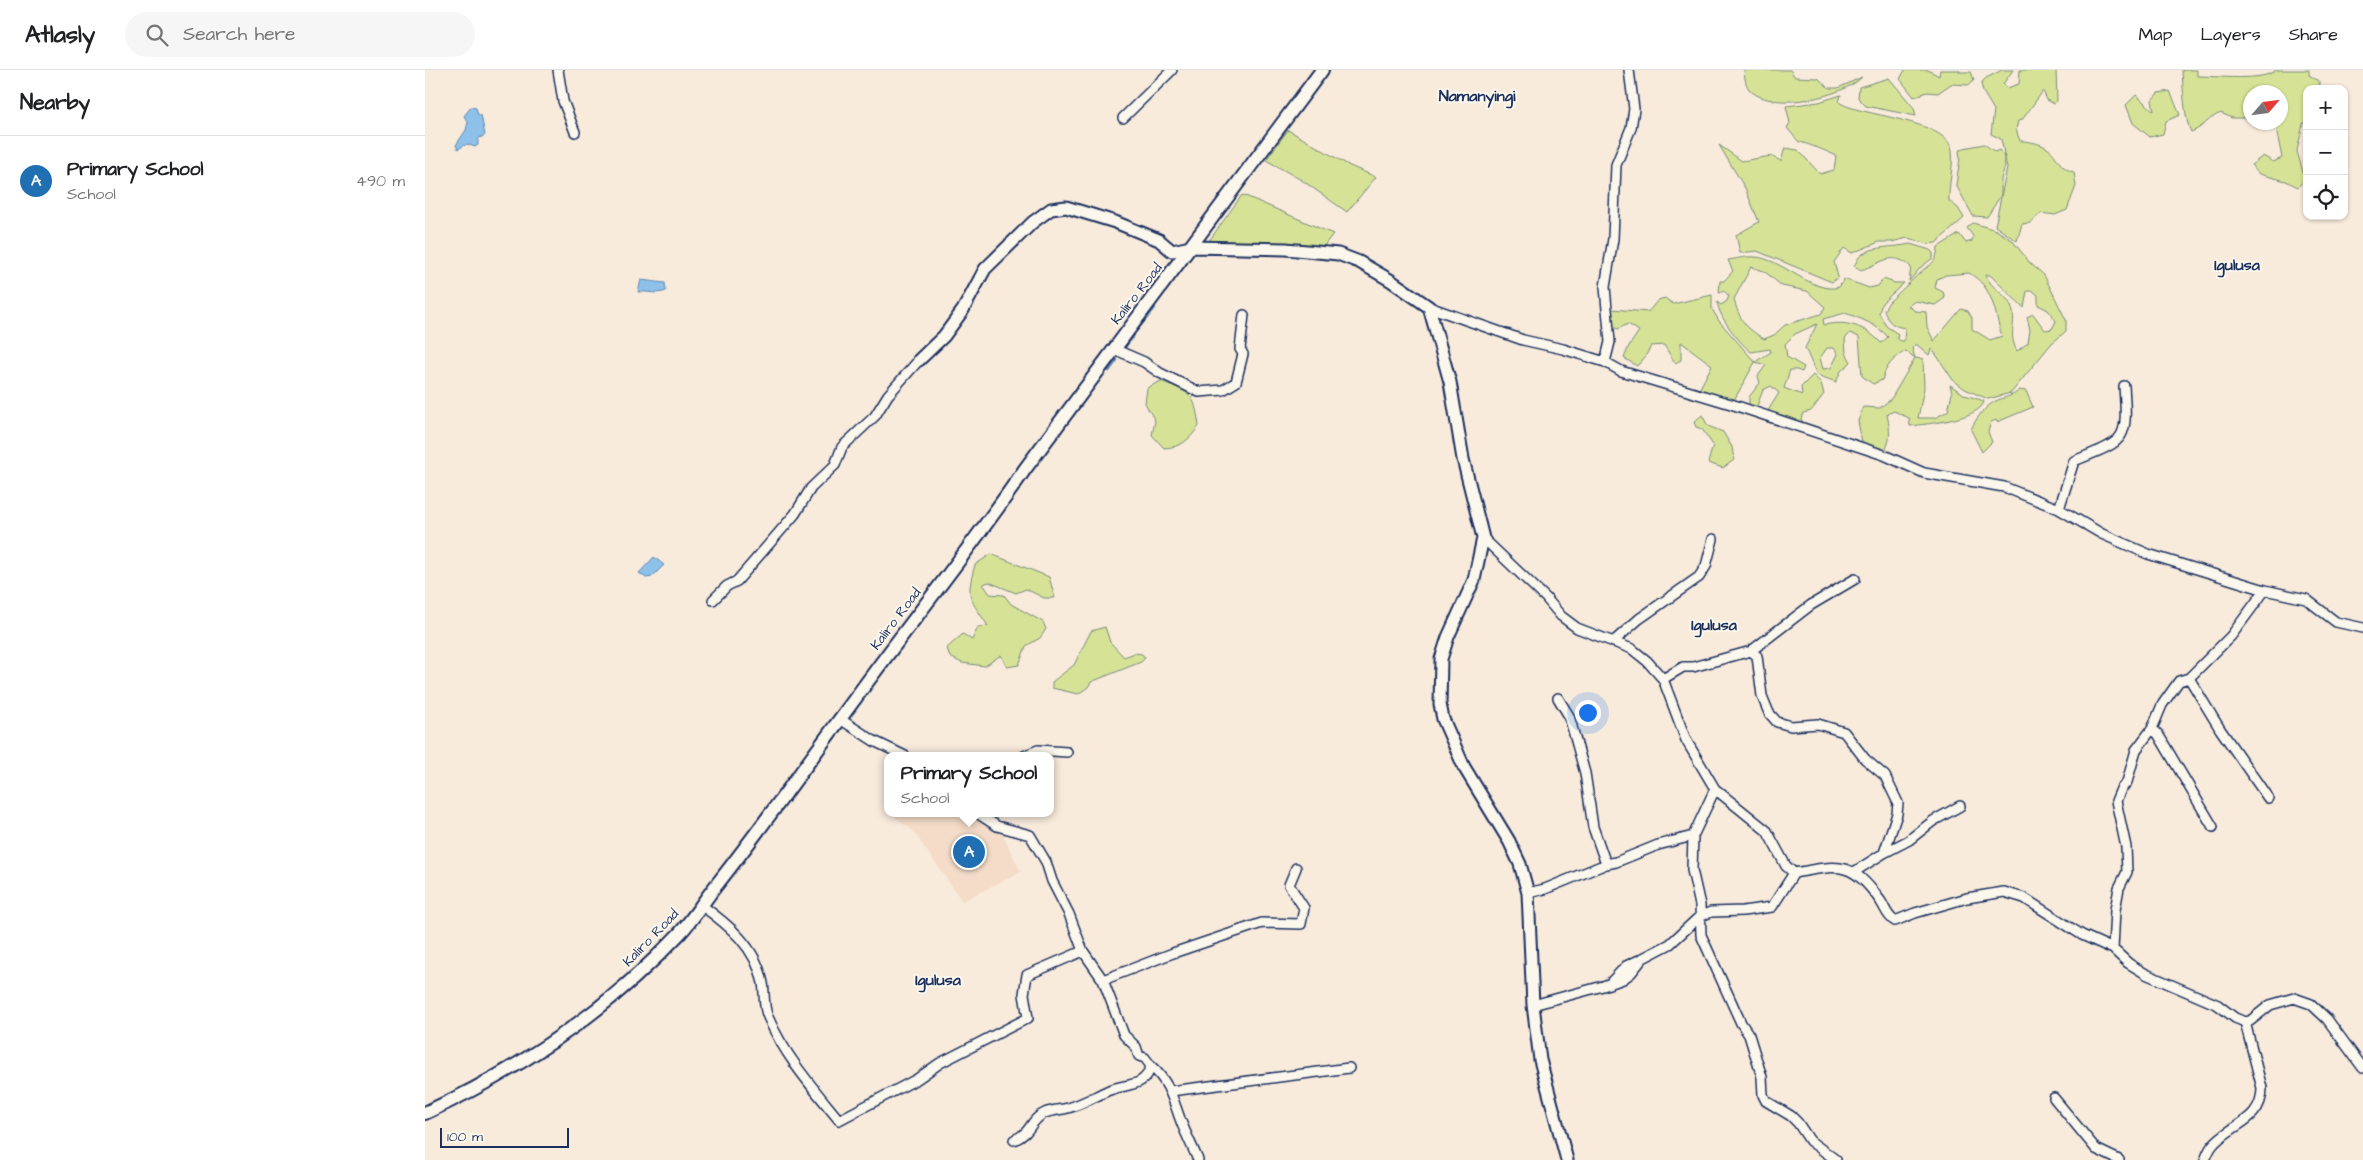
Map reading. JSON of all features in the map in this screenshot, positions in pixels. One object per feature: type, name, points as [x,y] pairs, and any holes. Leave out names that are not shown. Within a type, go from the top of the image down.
[{"type":"main road","name":"Kaliro Road","points":[[425,1113],[471,1092],[525,1061],[577,1026],[638,974],[681,932],[986,526],[1114,349],[1322,70]]},
{"type":"street","points":[[558,70],[563,101],[575,132]]},
{"type":"street","points":[[1123,118],[1172,70]]},
{"type":"street","points":[[1605,362],[1610,342],[1605,287],[1613,239],[1616,166],[1631,128],[1634,109],[1629,70]]},
{"type":"street","points":[[713,600],[727,586],[737,582],[795,514],[811,488],[835,465],[842,447],[875,416],[888,395],[919,360],[944,336],[963,310],[985,269],[1033,222],[1051,209],[1066,207],[1115,222],[1159,240],[1172,251],[1191,247],[1327,252],[1347,256],[1389,280],[1429,307],[1523,340],[1563,349],[1605,362],[1621,371],[1731,404],[1884,455],[1924,473],[2004,487],[2059,509],[2102,534],[2148,554],[2265,590],[2306,599],[2336,622],[2363,628]]},
{"type":"street","points":[[1429,307],[1449,377],[1457,431],[1483,538],[1474,580],[1448,636],[1441,659],[1440,704],[1443,719],[1464,767],[1509,841],[1520,864],[1528,892],[1533,1005],[1540,1060],[1567,1160]]},
{"type":"street","points":[[1114,349],[1144,362],[1160,373],[1199,392],[1223,390],[1236,382],[1239,372],[1243,354],[1240,349],[1244,315]]},
{"type":"street","points":[[2059,509],[2074,461],[2100,451],[2120,439],[2127,423],[2124,386]]},
{"type":"street","points":[[1483,538],[1546,598],[1561,616],[1577,628],[1632,649],[1647,660],[1663,679],[1686,740],[1715,790],[1767,832],[1786,866],[1794,873]]},
{"type":"street","points":[[1613,642],[1639,619],[1699,577],[1707,566],[1713,538]]},
{"type":"street","points":[[1663,679],[1683,667],[1693,668],[1751,651],[1811,605],[1855,579]]},
{"type":"street","points":[[2113,949],[2118,895],[2127,872],[2126,847],[2116,801],[2121,789],[2127,782],[2136,750],[2152,729],[2161,706],[2179,681],[2189,678],[2231,636],[2265,590]]},
{"type":"street","points":[[1751,651],[1757,656],[1762,696],[1769,713],[1777,722],[1791,726],[1818,724],[1844,732],[1865,759],[1885,776],[1898,803],[1897,814],[1884,853]]},
{"type":"street","points":[[2189,678],[2220,729],[2268,798]]},
{"type":"street","points":[[1558,698],[1569,716],[1585,772],[1593,827],[1605,864]]},
{"type":"street","points":[[840,719],[874,741],[897,752]]},
{"type":"street","points":[[2152,729],[2158,734],[2213,827]]},
{"type":"street","points":[[1033,752],[1038,750],[1067,752]]},
{"type":"street","points":[[1715,790],[1693,836],[1692,870],[1700,905],[1701,935],[1741,1022],[1749,1035],[1762,1077],[1763,1095],[1766,1101],[1791,1116],[1810,1140],[1836,1160]]},
{"type":"street","points":[[1854,872],[1909,840],[1933,821],[1960,806]]},
{"type":"street","points":[[983,817],[997,826],[1023,831],[1030,835],[1046,862],[1052,881],[1069,914],[1083,951],[1103,980],[1124,1035],[1136,1047],[1139,1056],[1145,1058],[1163,1077],[1171,1092],[1182,1124],[1198,1160]]},
{"type":"street","points":[[1528,892],[1545,889],[1605,864],[1616,862],[1659,845],[1693,836]]},
{"type":"street","points":[[1533,1005],[1609,984],[1631,973],[1643,958],[1670,944],[1699,917],[1711,912],[1743,911],[1772,907],[1794,873],[1821,867],[1838,867],[1854,872],[1879,899],[1890,918],[1895,921],[1943,904],[2004,892],[2024,898],[2082,935],[2113,949],[2128,963],[2146,974],[2218,1004],[2235,1018],[2245,1022]]},
{"type":"street","points":[[1103,980],[1173,953],[1262,923],[1301,924],[1304,908],[1289,885],[1296,868]]},
{"type":"street","points":[[701,905],[744,940],[763,982],[767,1015],[785,1048],[839,1120],[1028,1018],[1024,994],[1027,975],[1083,951]]},
{"type":"street","points":[[2245,1022],[2270,1005],[2294,998],[2311,1004],[2327,1019],[2363,1068]]},
{"type":"street","points":[[2205,1160],[2213,1145],[2249,1118],[2260,1106],[2262,1088],[2245,1022]]},
{"type":"street","points":[[1014,1140],[1026,1135],[1034,1121],[1045,1113],[1067,1109],[1109,1090],[1140,1083],[1150,1073],[1151,1066]]},
{"type":"street","points":[[1171,1092],[1349,1068]]},
{"type":"street","points":[[2054,1098],[2096,1149],[2119,1160]]},
{"type":"shaded area","points":[[895,817],[977,817],[1001,832],[1021,872],[962,901],[913,831]]},
{"type":"green space","points":[[1744,70],[1790,70],[1795,77],[1818,78],[1829,88],[1838,88],[1862,77],[1840,91],[1824,96],[1791,101],[1761,97],[1751,91],[1746,84]]},
{"type":"green space","points":[[1905,70],[1928,70],[1939,76],[1940,70],[1959,70],[1960,72],[1971,72],[1974,80],[1970,85],[1951,84],[1938,93],[1927,92],[1914,97],[1900,79]]},
{"type":"green space","points":[[2002,70],[2013,70],[2003,84],[2007,88],[2019,84],[2020,70],[2056,70],[2057,101],[2054,104],[2047,100],[2043,91],[2022,120],[2018,121],[2016,130],[2020,141],[2044,146],[2051,151],[2064,167],[2074,172],[2076,186],[2067,210],[2055,215],[2041,213],[2030,223],[2022,224],[2017,241],[1995,226],[2007,168],[2001,139],[1991,134],[1994,110],[1983,92],[1981,83],[1986,78]]},
{"type":"green space","points":[[2182,70],[2197,70],[2197,76],[2239,78],[2261,76],[2276,70],[2309,70],[2309,75],[2319,81],[2319,85],[2303,85],[2303,124],[2297,151],[2303,172],[2303,181],[2298,187],[2286,181],[2259,174],[2251,165],[2263,156],[2273,162],[2282,158],[2276,130],[2288,130],[2288,85],[2243,85],[2243,118],[2232,118],[2221,113],[2191,132],[2185,111]]},
{"type":"green space","points":[[1889,78],[1914,108],[1916,116],[1866,106],[1858,98],[1859,87]]},
{"type":"green space","points":[[2170,91],[2180,115],[2166,121],[2163,134],[2150,137],[2133,123],[2126,105],[2136,95],[2154,111],[2152,100],[2158,93]]},
{"type":"green space","points":[[1841,95],[1839,102],[1849,107],[1919,125],[1947,140],[1952,151],[1949,201],[1958,208],[1964,218],[1936,243],[1928,244],[1908,238],[1891,242],[1879,242],[1852,253],[1844,248],[1834,262],[1838,277],[1832,282],[1757,251],[1740,253],[1736,235],[1759,222],[1745,188],[1719,145],[1742,161],[1771,156],[1781,161],[1785,148],[1798,150],[1820,174],[1834,170],[1836,156],[1799,142],[1787,128],[1790,123],[1786,106],[1819,102]]},
{"type":"green space","points":[[1288,130],[1350,166],[1376,177],[1347,212],[1303,181],[1266,160]]},
{"type":"green space","points":[[1984,144],[1995,152],[1999,150],[2003,154],[2005,166],[2001,179],[2001,195],[1987,217],[1973,216],[1956,185],[1960,158],[1959,151],[1964,148]]},
{"type":"green space","points":[[1242,195],[1333,234],[1319,252],[1206,245]]},
{"type":"green space","points":[[1973,223],[1996,230],[2012,240],[2030,263],[2044,275],[2066,320],[2066,331],[2051,344],[2011,393],[1988,399],[1965,389],[1953,380],[1931,349],[1929,355],[1916,344],[1912,348],[1915,358],[1906,351],[1901,354],[1888,367],[1882,380],[1873,384],[1862,376],[1859,337],[1850,333],[1845,339],[1846,353],[1851,362],[1841,371],[1836,382],[1817,375],[1805,348],[1817,324],[1795,334],[1785,344],[1787,357],[1804,367],[1802,372],[1790,370],[1784,388],[1802,395],[1801,387],[1813,375],[1821,383],[1824,394],[1811,411],[1803,413],[1801,419],[1806,427],[1766,414],[1779,393],[1771,386],[1763,390],[1757,406],[1749,406],[1749,397],[1760,383],[1758,376],[1766,365],[1755,362],[1771,352],[1770,349],[1751,352],[1730,329],[1719,309],[1717,302],[1721,305],[1727,301],[1729,296],[1724,291],[1719,293],[1720,281],[1724,281],[1733,271],[1728,260],[1745,257],[1765,259],[1819,286],[1829,288],[1839,287],[1844,279],[1869,288],[1878,286],[1883,279],[1895,283],[1904,283],[1882,303],[1879,313],[1886,326],[1898,334],[1897,338],[1904,341],[1905,328],[1892,323],[1887,318],[1884,310],[1889,302],[1933,263],[1938,247],[1959,234],[1966,243],[1972,241],[1973,236],[1967,228]],"holes":[[[1751,267],[1764,271],[1782,286],[1807,291],[1825,307],[1821,314],[1785,325],[1774,335],[1764,339],[1744,323],[1738,313],[1734,299]],[[1969,273],[1984,285],[1992,301],[2002,336],[1990,340],[1972,329],[1972,318],[1968,311],[1961,309],[1934,341],[1927,327],[1926,312],[1915,311],[1908,306],[1915,301],[1935,305],[1945,298],[1943,292],[1935,288],[1937,279],[1946,275]],[[1986,275],[1990,275],[2024,308],[2027,291],[2033,291],[2038,295],[2038,305],[2048,310],[2056,321],[2052,329],[2045,330],[2033,314],[2027,317],[2030,330],[2028,343],[2017,351],[2013,338],[2013,312],[2011,305],[1988,280]],[[1845,313],[1874,325],[1888,337],[1881,343],[1869,332],[1855,326],[1840,323],[1824,325],[1823,319]],[[1827,348],[1834,348],[1838,354],[1831,368],[1823,369],[1820,358]]]},
{"type":"green space","points":[[1910,244],[1930,250],[1933,253],[1933,258],[1921,267],[1909,281],[1911,267],[1898,259],[1887,260],[1861,270],[1854,266],[1865,252],[1884,247]]},
{"type":"green space","points":[[1712,295],[1712,309],[1719,321],[1755,362],[1733,402],[1698,392],[1712,365],[1681,342],[1681,360],[1675,363],[1664,345],[1651,346],[1637,366],[1624,358],[1639,331],[1628,324],[1618,329],[1610,326],[1608,319],[1612,309],[1648,312],[1658,300],[1665,298],[1673,304]]},
{"type":"green space","points":[[1915,358],[1923,359],[1924,388],[1918,418],[1935,418],[1948,411],[1952,393],[1950,385],[1965,395],[1984,401],[1981,407],[1974,412],[1928,424],[1910,426],[1909,418],[1894,411],[1887,414],[1889,436],[1882,455],[1863,448],[1858,421],[1863,407],[1880,408],[1891,399]]},
{"type":"green space","points":[[1161,381],[1190,396],[1195,406],[1199,426],[1185,442],[1164,448],[1152,435],[1155,421],[1145,403],[1147,388]]},
{"type":"green space","points":[[2020,390],[2026,391],[2033,407],[1997,422],[1996,420],[1991,422],[1988,432],[1992,442],[1982,452],[1971,430],[1975,421],[1989,405]]},
{"type":"green space","points":[[1702,415],[1708,426],[1723,432],[1732,447],[1734,460],[1723,468],[1708,463],[1713,445],[1702,429],[1696,427],[1694,422]]},
{"type":"green space","points":[[991,554],[1049,577],[1055,598],[1044,598],[1026,589],[1016,593],[989,582],[983,584],[990,594],[1004,595],[1011,604],[1043,622],[1046,629],[1040,638],[1026,646],[1019,665],[1007,667],[1001,655],[985,666],[962,663],[950,657],[947,648],[963,634],[972,640],[978,627],[988,626],[973,603],[970,585],[975,565]]},
{"type":"green space","points":[[1105,627],[1110,642],[1124,657],[1135,653],[1142,654],[1145,658],[1141,662],[1091,682],[1088,687],[1078,694],[1052,688],[1052,682],[1074,665],[1091,631]]},
{"type":"water","points":[[471,107],[476,108],[478,115],[481,115],[485,135],[478,139],[478,145],[475,147],[467,144],[458,149],[456,145],[466,130],[468,122],[464,116]]},
{"type":"water","points":[[641,280],[665,283],[666,291],[659,293],[638,292]]},
{"type":"water","points":[[654,557],[664,565],[652,577],[646,578],[639,573]]},
{"type":"waterway","points":[[1137,330],[1155,308]]},
{"type":"waterway","points":[[1123,350],[1134,335]]},
{"type":"waterway","points":[[1109,371],[1117,360]]},
{"type":"place","name":"Primary School","points":[[969,852]]},
{"type":"district","name":"Namanyingi","points":[[1477,96]]},
{"type":"district","name":"Igulusa","points":[[2237,265]]},
{"type":"district","name":"Igulusa","points":[[1714,625]]},
{"type":"district","name":"Igulusa","points":[[938,980]]}]
